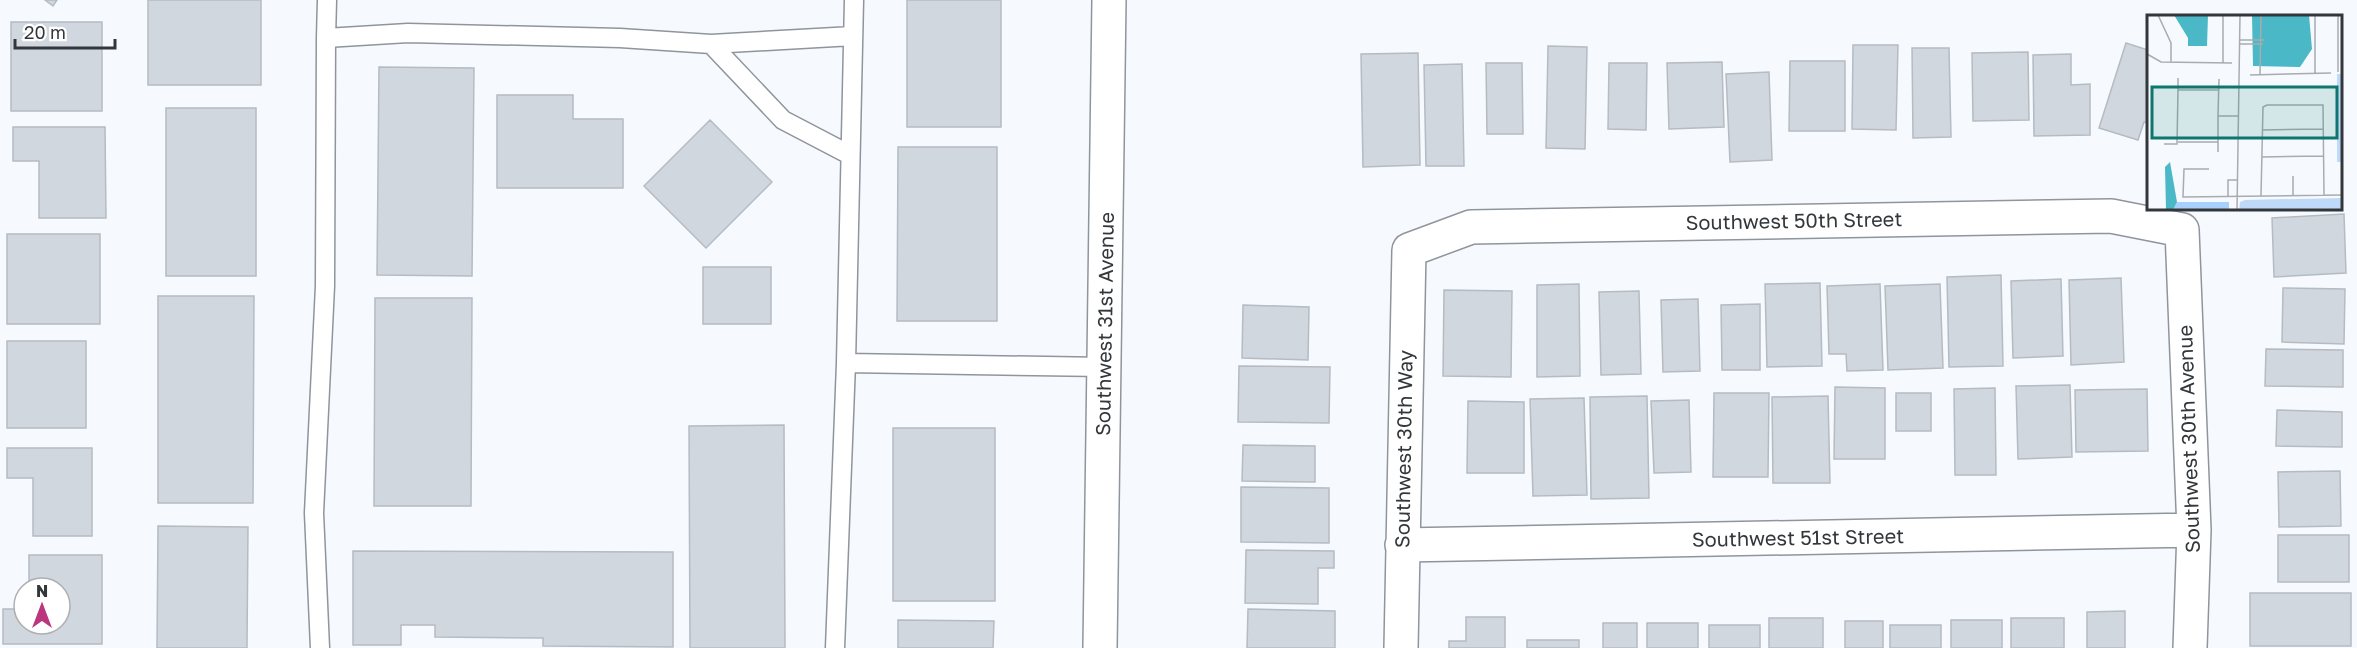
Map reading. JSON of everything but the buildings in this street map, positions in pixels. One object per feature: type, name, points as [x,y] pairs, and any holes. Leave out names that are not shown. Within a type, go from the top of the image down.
[{"type":"street","name":"Southwest 31st Avenue","points":[[1100,648],[1109,0]]},
{"type":"street","name":"Southwest 50th Street","points":[[1409,250],[1471,227],[2111,216],[2182,230]]},
{"type":"street","name":"Southwest 30th Avenue","points":[[2182,230],[2194,530],[2190,648]]},
{"type":"street","name":"Southwest 30th Way","points":[[1401,648],[1409,250]]},
{"type":"street","name":"Southwest 51st Street","points":[[1402,545],[2194,530]]},
{"type":"lane","points":[[320,648],[314,513],[325,286],[327,0]]},
{"type":"lane","points":[[835,648],[846,363],[854,0]]},
{"type":"lane","points":[[326,38],[408,33],[711,44],[853,36]]},
{"type":"lane","points":[[711,44],[783,120],[850,155]]},
{"type":"lane","points":[[846,363],[1105,367]]}]
